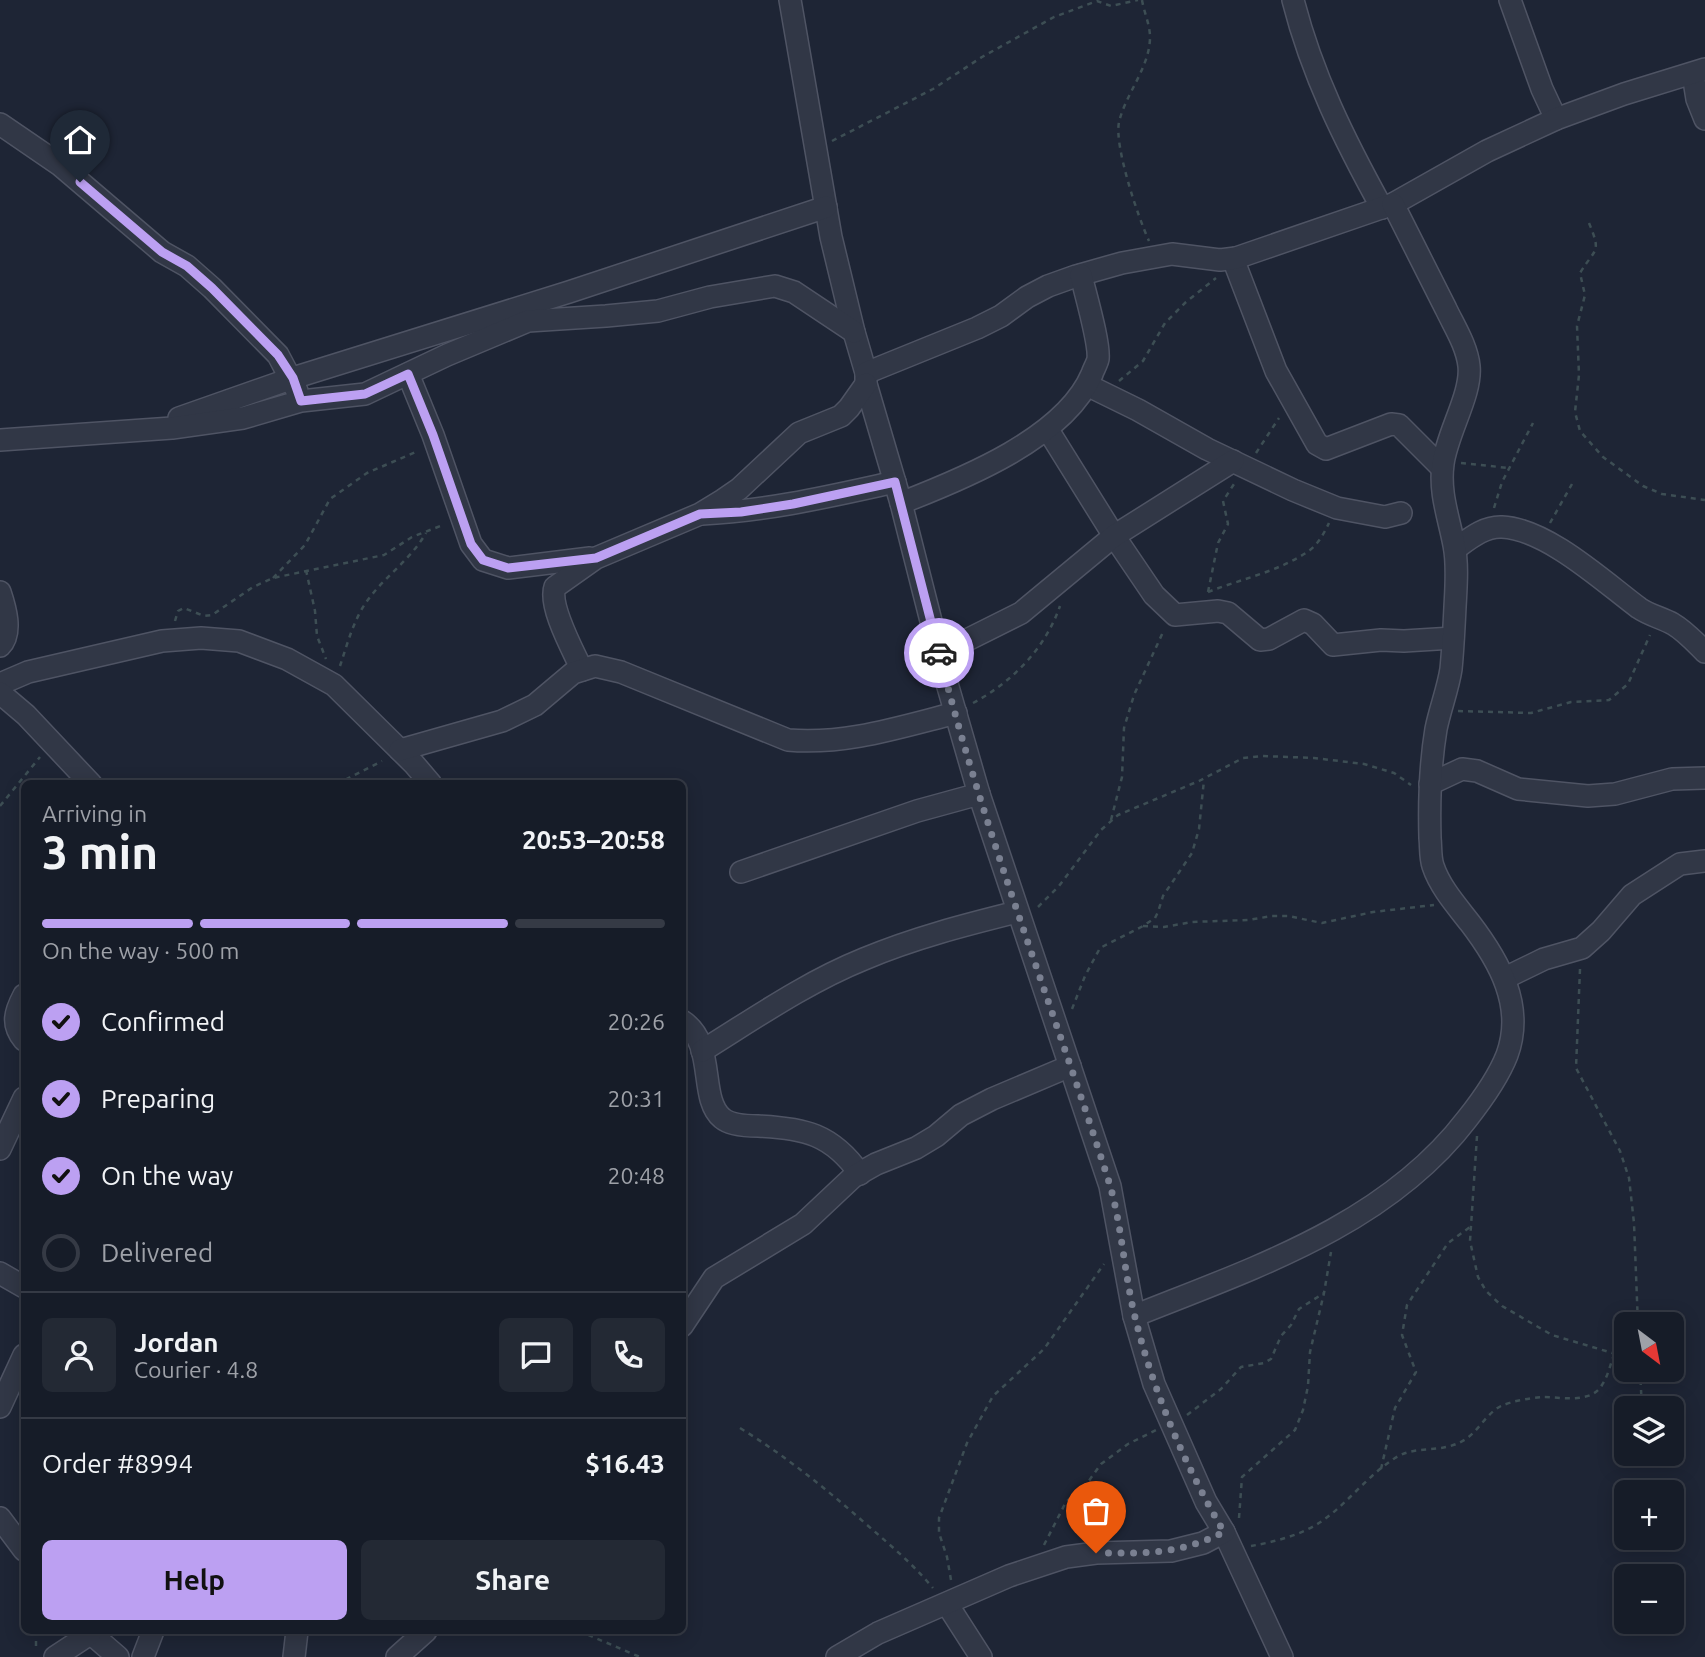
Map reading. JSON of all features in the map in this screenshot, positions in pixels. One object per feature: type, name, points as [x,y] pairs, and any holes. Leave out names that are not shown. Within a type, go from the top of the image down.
[{"type":"street","points":[[790,0],[826,207],[853,332],[979,794],[1110,1186],[1135,1316],[1154,1384],[1206,1502],[1231,1528],[1234,1557],[1282,1657]]},
{"type":"street","points":[[1135,1316],[1228,1279],[1332,1231],[1377,1203],[1450,1142],[1481,1101],[1506,1056],[1513,1031],[1513,1010],[1505,978],[1478,934],[1441,884],[1431,862],[1429,790],[1441,711],[1451,670],[1455,606],[1455,549],[1444,506],[1443,464],[1448,439],[1468,385],[1466,352],[1450,318],[1387,206],[1346,142],[1321,89],[1304,42],[1293,0]]},
{"type":"street","points":[[1510,0],[1542,89],[1556,119]]},
{"type":"street","points":[[583,670],[564,631],[552,594],[562,581],[596,558],[700,514],[739,489],[799,433],[841,416],[849,408],[866,378],[1001,316],[1048,286],[1156,257],[1184,254],[1235,261],[1387,206],[1488,151],[1556,119],[1624,94],[1699,72],[1697,99],[1705,120]]},
{"type":"street","points":[[0,124],[60,165],[162,252],[187,266],[278,355],[293,378],[301,401]]},
{"type":"street","points":[[144,430],[293,378],[569,292],[826,207]]},
{"type":"street","points":[[1235,261],[1260,333],[1288,395],[1317,444],[1326,449],[1391,424],[1399,425],[1443,464]]},
{"type":"street","points":[[700,514],[741,512],[898,492],[972,472],[1048,430],[1094,389],[1098,359],[1081,275]]},
{"type":"street","points":[[0,440],[144,430],[243,418],[301,401],[365,394],[528,321],[658,311],[710,297],[775,286],[794,292],[853,332]]},
{"type":"street","points":[[408,374],[471,544],[483,560],[508,568],[596,558]]},
{"type":"street","points":[[1094,389],[1239,464],[1337,508],[1385,517],[1401,513]]},
{"type":"street","points":[[1048,430],[1154,595],[1175,615],[1218,611],[1228,613],[1260,640],[1269,639],[1304,620],[1313,624],[1333,645],[1381,639],[1404,641],[1453,638]]},
{"type":"street","points":[[939,654],[1021,613],[1114,536],[1239,464]]},
{"type":"street","points":[[1455,549],[1488,528],[1504,527],[1536,538],[1597,573],[1641,610],[1680,629],[1705,652]]},
{"type":"street","points":[[0,592],[7,624],[5,642],[0,646]]},
{"type":"street","points":[[0,684],[28,672],[153,643],[201,638],[239,641],[287,659],[335,682],[427,780]]},
{"type":"street","points":[[400,751],[502,720],[535,705],[573,673],[595,666],[621,672],[788,740],[813,742],[863,737],[956,713]]},
{"type":"street","points":[[0,693],[53,742],[87,780]]},
{"type":"street","points":[[1429,790],[1462,769],[1477,771],[1518,789],[1588,796],[1615,794],[1672,779],[1705,778]]},
{"type":"street","points":[[741,872],[917,811],[979,794]]},
{"type":"street","points":[[1505,978],[1544,959],[1582,948],[1601,931],[1632,895],[1679,864],[1705,861]]},
{"type":"street","points":[[702,1051],[786,999],[864,959],[933,934],[1020,919]]},
{"type":"street","points":[[21,1002],[14,1020],[21,1036]]},
{"type":"street","points":[[686,1023],[691,1026],[699,1040],[713,1108],[723,1120],[746,1126],[791,1128],[825,1139],[847,1155],[860,1174]]},
{"type":"street","points":[[686,1320],[714,1278],[803,1224],[853,1177],[916,1148],[936,1136],[961,1115],[982,1104],[1070,1066]]},
{"type":"street","points":[[0,1149],[21,1104]]},
{"type":"street","points":[[0,1273],[21,1285]]},
{"type":"street","points":[[0,1407],[21,1362]]},
{"type":"street","points":[[0,1518],[21,1546]]},
{"type":"street","points":[[837,1657],[878,1633],[1025,1571],[1066,1557],[1096,1553],[1171,1551],[1203,1542],[1231,1528]]},
{"type":"street","points":[[951,1602],[982,1657]]},
{"type":"street","points":[[55,1657],[86,1634]]},
{"type":"street","points":[[91,1634],[118,1657]]},
{"type":"street","points":[[144,1657],[152,1634]]},
{"type":"street","points":[[293,1657],[297,1634]]},
{"type":"street","points":[[397,1657],[423,1634]]},
{"type":"path","points":[[1100,0],[1103,4]]},
{"type":"path","points":[[817,149],[933,89],[982,57],[1047,21],[1097,1],[1111,6],[1140,0],[1150,33],[1150,43],[1127,97],[1118,131],[1140,220],[1156,257]]},
{"type":"path","points":[[1589,223],[1597,246],[1580,273],[1585,295],[1577,326],[1579,375],[1575,412],[1578,427],[1603,457],[1643,486],[1658,493],[1705,499]]},
{"type":"path","points":[[1094,389],[1143,361],[1165,323],[1235,261]]},
{"type":"path","points":[[1288,395],[1277,423],[1239,464],[1223,501],[1228,524],[1218,543],[1208,592],[1276,568],[1310,550],[1320,540],[1337,508]]},
{"type":"path","points":[[1488,528],[1502,482],[1533,423]]},
{"type":"path","points":[[272,578],[305,545],[330,499],[367,473],[436,444]]},
{"type":"path","points":[[1443,464],[1509,468]]},
{"type":"path","points":[[1536,538],[1554,517],[1572,484]]},
{"type":"path","points":[[153,643],[174,624],[178,611],[184,608],[204,616],[212,615],[253,587],[272,578],[384,555],[412,537],[460,516]]},
{"type":"path","points":[[335,682],[354,625],[364,605],[415,551],[427,531]]},
{"type":"path","points":[[306,570],[320,649],[335,682]]},
{"type":"path","points":[[956,713],[997,689],[1019,671],[1034,653],[1062,602]]},
{"type":"path","points":[[1111,822],[1122,777],[1124,728],[1134,695],[1160,636],[1175,615]]},
{"type":"path","points":[[1441,711],[1531,713],[1571,702],[1609,700],[1628,684],[1658,617]]},
{"type":"path","points":[[22,780],[53,742]]},
{"type":"path","points":[[346,780],[400,751]]},
{"type":"path","points":[[1020,919],[1059,886],[1088,846],[1118,815],[1204,779],[1243,758],[1314,758],[1364,764],[1394,773],[1429,790]]},
{"type":"path","points":[[1059,1034],[1077,999],[1084,976],[1100,948],[1155,918],[1163,896],[1192,853],[1202,812],[1204,779]]},
{"type":"path","points":[[0,806],[21,781]]},
{"type":"path","points":[[1143,926],[1164,927],[1192,922],[1248,920],[1272,916],[1322,923],[1373,912],[1454,902]]},
{"type":"path","points":[[1582,948],[1576,1068],[1620,1151],[1629,1178],[1634,1223],[1637,1312]]},
{"type":"path","points":[[1234,1557],[1235,1548],[1267,1544],[1321,1521],[1396,1457],[1415,1450],[1437,1450],[1466,1439],[1496,1409],[1505,1404],[1541,1397],[1580,1398],[1595,1394],[1602,1387],[1614,1355],[1594,1346],[1552,1335],[1502,1306],[1486,1291],[1478,1277],[1470,1241],[1477,1135]]},
{"type":"path","points":[[1381,1469],[1395,1408],[1416,1372],[1402,1335],[1407,1305],[1448,1243],[1470,1227]]},
{"type":"path","points":[[1231,1528],[1242,1477],[1294,1430],[1303,1410],[1310,1352],[1331,1259],[1332,1231]]},
{"type":"path","points":[[951,1602],[947,1557],[939,1533],[939,1517],[967,1443],[993,1396],[1044,1349],[1120,1240]]},
{"type":"path","points":[[1025,1571],[1041,1551],[1066,1502],[1088,1482],[1101,1464],[1148,1433],[1172,1424],[1221,1389],[1241,1367],[1271,1359],[1280,1336],[1292,1325],[1299,1310],[1324,1293]]},
{"type":"path","points":[[740,1428],[819,1482],[908,1559],[951,1602]]},
{"type":"path","points":[[36,1634],[36,1657]]},
{"type":"path","points":[[586,1634],[640,1657]]},
{"type":"way so far","points":[[939,653],[1009,888],[1110,1186],[1135,1316],[1154,1384],[1206,1502],[1224,1532],[1203,1542],[1171,1551],[1096,1553]]},
{"type":"route","points":[[80,182],[162,252],[187,266],[212,288],[278,355],[293,378],[301,401],[365,394],[408,374],[433,435],[457,510],[471,544],[483,560],[508,568],[596,558],[700,514],[741,512],[793,504],[895,482],[939,653]]}]
